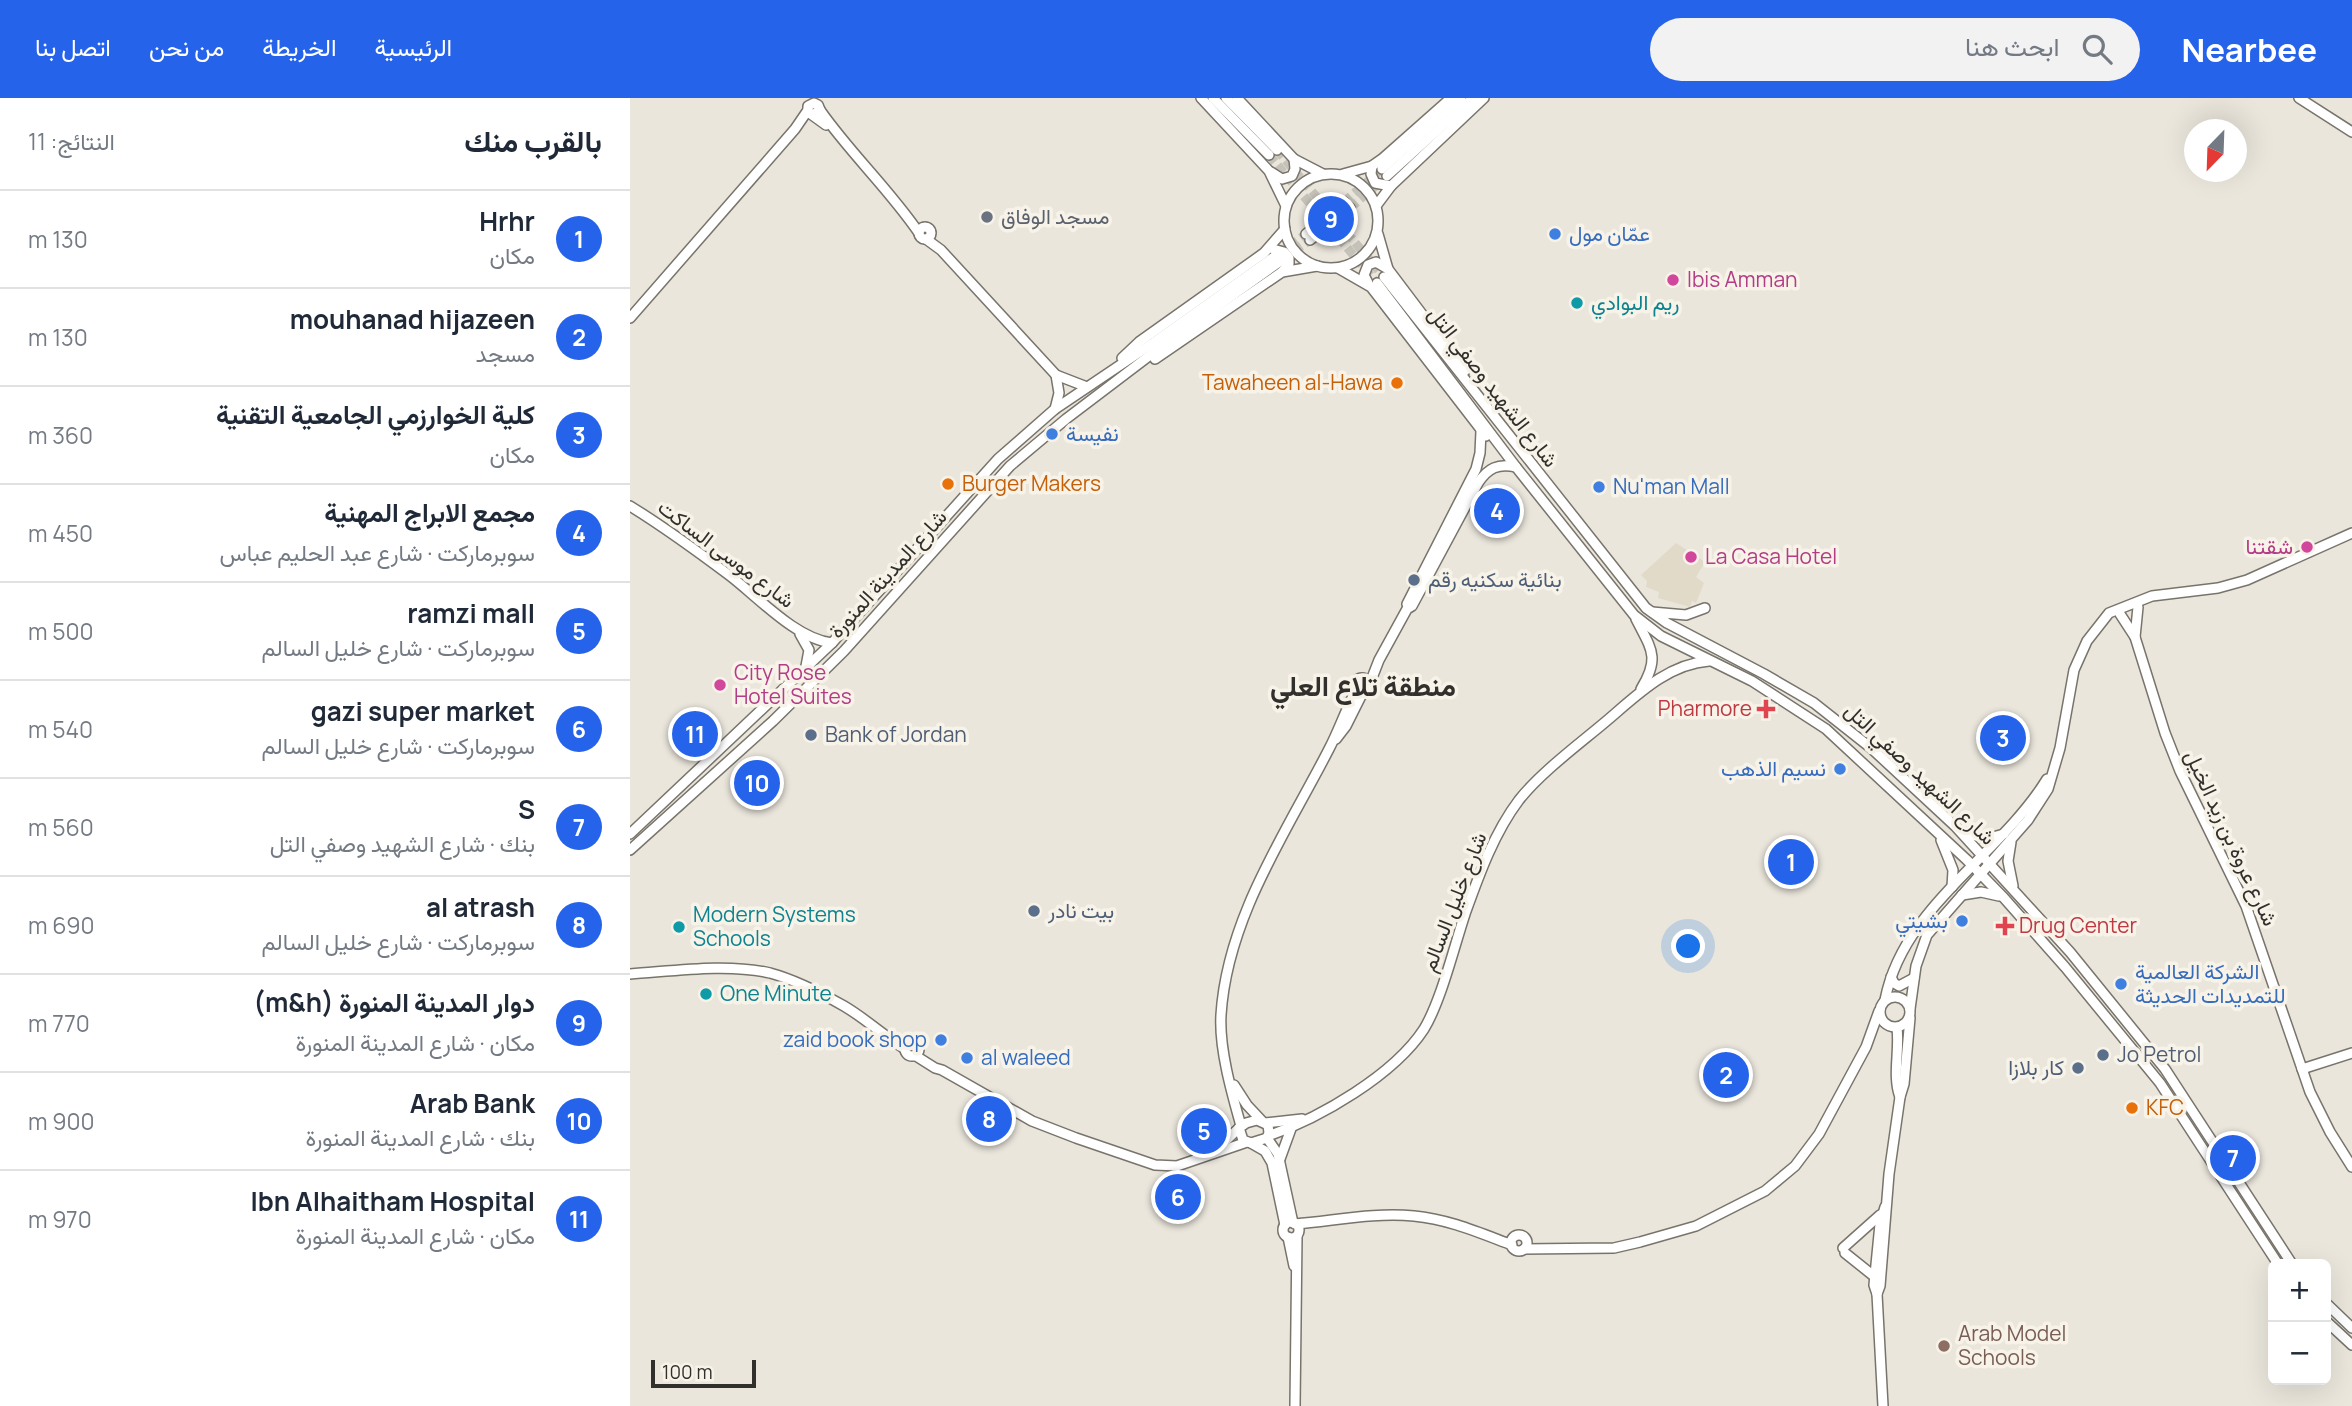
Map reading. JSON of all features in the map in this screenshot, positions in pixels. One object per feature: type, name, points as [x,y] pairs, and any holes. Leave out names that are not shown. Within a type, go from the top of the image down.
[{"type":"street","points":[[1201,98],[1276,176],[1287,179],[1294,173],[1294,159]]},
{"type":"street","points":[[1213,98],[1273,153],[1226,98]]},
{"type":"street","points":[[1237,98],[1294,159],[1323,174]]},
{"type":"street","points":[[1381,170],[1397,147],[1451,98]]},
{"type":"street","points":[[1380,279],[1306,261],[1296,253],[1289,242],[1285,229],[1286,206],[1296,188],[1313,177],[1381,170],[1461,98]]},
{"type":"street","points":[[1391,186],[1375,183],[1371,174],[1381,170],[1473,98]]},
{"type":"street","points":[[1376,206],[1391,186],[1484,98]]},
{"type":"street","points":[[2299,98],[2352,132]]},
{"type":"street","points":[[630,318],[795,129],[816,109],[903,210],[1056,375],[1087,387]]},
{"type":"street","points":[[1269,171],[1286,206]]},
{"type":"street","points":[[1342,174],[1363,186],[1376,206],[1379,219],[1377,233],[1380,279],[1481,431],[1513,463]]},
{"type":"street","points":[[1308,237],[1347,205]]},
{"type":"street","name":"شارع المدينة المنورة","points":[[1105,375],[1139,342],[1265,253],[1285,229]]},
{"type":"street","points":[[1338,268],[1352,264],[1363,256],[1372,246],[1377,233]]},
{"type":"street","points":[[1265,253],[1277,249],[1287,254],[1289,264],[1282,272]]},
{"type":"street","name":"شارع المدينة المنورة","points":[[630,834],[832,643],[998,458],[1055,409],[1280,257],[1066,419],[1010,466],[844,650],[773,721],[630,850]]},
{"type":"street","name":"شارع المدينة المنورة","points":[[1115,384],[1182,342],[1282,272],[1318,266]]},
{"type":"street","name":"شارع الشهيد وصفي التل","points":[[1380,279],[1521,444],[1526,458],[1651,612],[1667,624],[1814,702],[1871,748],[1955,826],[2014,888],[2079,962],[2165,1069],[2289,1259]]},
{"type":"street","name":"شارع الشهيد وصفي التل","points":[[1380,279],[1513,463],[1634,615],[1661,636],[1778,696],[1826,729],[2004,898],[2065,967],[2160,1083],[2275,1259]]},
{"type":"street","points":[[1055,409],[1059,393],[1056,375]]},
{"type":"street","points":[[1295,1406],[1298,1259],[1294,1236],[1299,1228],[1291,1224],[1272,1163],[1265,1151],[1240,1135],[1222,1036],[1221,1014],[1235,946],[1265,866],[1359,692],[1356,682],[1366,680],[1407,609],[1412,592],[1476,468],[1481,431]]},
{"type":"street","points":[[1407,609],[1412,606],[1481,478],[1497,466],[1513,463]]},
{"type":"street","name":"شارع موسى الساكت","points":[[630,506],[729,575],[800,632],[816,640],[832,643]]},
{"type":"street","points":[[2105,619],[2172,595],[2218,588],[2256,577],[2352,533]]},
{"type":"street","points":[[1513,1241],[1517,1250],[1614,1248],[1661,1237],[1707,1221],[1765,1191],[1795,1166],[1810,1148],[1866,1046],[1885,1000],[1891,977],[1915,929],[1952,888],[1977,870],[2009,836],[2055,766],[2074,670],[2087,641],[2117,608],[2165,594],[2172,595]]},
{"type":"street","name":"شارع عروة بن زيد الخيل","points":[[2135,637],[2138,607]]},
{"type":"street","points":[[1651,612],[1686,615],[1705,608]]},
{"type":"street","name":"شارع عروة بن زيد الخيل","points":[[2120,614],[2135,637],[2172,751],[2246,906],[2320,1114],[2352,1167]]},
{"type":"street","name":"شارع خليل السالم","points":[[1634,615],[1649,644],[1653,660],[1648,677],[1638,693]]},
{"type":"street","name":"شارع موسى الساكت","points":[[800,632],[809,650],[805,668]]},
{"type":"street","name":"شارع خليل السالم","points":[[1268,1137],[1332,1105],[1379,1076],[1422,1032],[1435,1004],[1493,843],[1520,798],[1638,693],[1674,669],[1711,660]]},
{"type":"street","points":[[1955,826],[1979,838],[2009,836]]},
{"type":"street","points":[[1939,835],[1953,870],[1952,888]]},
{"type":"street","points":[[2009,836],[2008,861],[2014,888]]},
{"type":"street","points":[[1883,1406],[1874,1277],[1904,1084],[1913,978],[1927,935],[1977,870]]},
{"type":"street","points":[[1960,895],[1981,892],[2004,898]]},
{"type":"street","points":[[630,974],[712,969],[768,973],[790,980],[825,996],[906,1046],[916,1043],[918,1053],[942,1070],[1032,1121],[1162,1166],[1177,1166],[1268,1137]]},
{"type":"street","points":[[1891,977],[1899,986],[1913,978]]},
{"type":"street","points":[[1885,1000],[1900,998],[1910,1014]]},
{"type":"street","points":[[1880,1011],[1881,1019],[1893,1027],[1899,1045],[1897,1089],[1900,1097]]},
{"type":"street","points":[[1866,1046],[1893,1027],[1906,1023],[1910,1014]]},
{"type":"street","points":[[2302,1069],[2352,1053]]},
{"type":"street","points":[[1230,1078],[1247,1105],[1269,1128],[1268,1137],[1277,1150],[1291,1224],[1284,1233],[1294,1236],[1326,1222]]},
{"type":"street","name":"شارع خليل السالم","points":[[1264,1122],[1307,1118]]},
{"type":"street","points":[[1212,1154],[1240,1127],[1251,1121],[1264,1122]]},
{"type":"street","points":[[1280,1160],[1293,1126]]},
{"type":"street","points":[[1874,1277],[1844,1251],[1883,1210]]},
{"type":"street","points":[[1877,1294],[1887,1223],[1883,1210]]},
{"type":"street","points":[[1291,1224],[1412,1216],[1440,1220],[1513,1241]]},
{"type":"street","points":[[1513,1241],[1520,1235],[1556,1248]]},
{"type":"street","points":[[1524,1249],[1527,1245],[1526,1238]]},
{"type":"street","points":[[2331,1308],[2352,1328]]},
{"type":"street","points":[[2327,1322],[2352,1345]]},
{"type":"shaded area","points":[[1676,543],[1705,562],[1696,577],[1704,583],[1696,603],[1692,601],[1690,607],[1658,598],[1659,592],[1646,587],[1647,581],[1641,575]]},
{"type":"tunnel","points":[[1277,150],[1384,277]]},
{"type":"tunnel","points":[[1269,155],[1377,283]]},
{"type":"tunnel","points":[[1344,202],[1382,169]]},
{"type":"tunnel","points":[[1350,208],[1381,181]]},
{"type":"tunnel","points":[[1279,254],[1306,234]]},
{"type":"tunnel","points":[[1283,259],[1310,240]]},
{"type":"place","name":"مسجد الوفاق","points":[[987,217]]},
{"type":"place","name":"دوار المدينة المنورة (m&h)","points":[[1331,219]]},
{"type":"place","name":"عمّان مول","points":[[1555,234]]},
{"type":"place","name":"Ibis Amman","points":[[1673,280]]},
{"type":"place","name":"ريم البوادي","points":[[1577,303]]},
{"type":"place","name":"Tawaheen al-Hawa","points":[[1397,383]]},
{"type":"place","name":"نفيسة","points":[[1052,434]]},
{"type":"place","name":"Burger Makers","points":[[948,484]]},
{"type":"place","name":"Nu'man Mall","points":[[1599,487]]},
{"type":"place","name":"مجمع الابراج المهنية","points":[[1497,511]]},
{"type":"place","name":"شقتنا","points":[[2307,547]]},
{"type":"place","name":"La Casa Hotel","points":[[1691,557]]},
{"type":"place","name":"بنائية سكنيه رقم","points":[[1414,580]]},
{"type":"place","name":"City Rose Hotel Suites","points":[[720,685]]},
{"type":"place","name":"Pharmore","points":[[1766,709]]},
{"type":"place","name":"Ibn Alhaitham Hospital","points":[[695,734]]},
{"type":"place","name":"Bank of Jordan","points":[[811,735]]},
{"type":"place","name":"كلية الخوارزمي الجامعية التقنية","points":[[2003,738]]},
{"type":"place","name":"نسيم الذهب","points":[[1840,769]]},
{"type":"place","name":"Arab Bank","points":[[757,783]]},
{"type":"place","name":"Hrhr","points":[[1791,862]]},
{"type":"place","name":"بيت نادر","points":[[1034,911]]},
{"type":"place","name":"بشيتي","points":[[1962,921]]},
{"type":"place","name":"Drug Center","points":[[2005,926]]},
{"type":"place","name":"Modern Systems Schools","points":[[679,927]]},
{"type":"place","name":"الشركة العالمية للتمديدات الحديثة","points":[[2121,984]]},
{"type":"place","name":"One Minute","points":[[706,994]]},
{"type":"place","name":"zaid book shop","points":[[941,1040]]},
{"type":"place","name":"Jo Petrol","points":[[2103,1055]]},
{"type":"place","name":"al waleed","points":[[967,1058]]},
{"type":"place","name":"كار بلازا","points":[[2078,1068]]},
{"type":"place","name":"mouhanad hijazeen","points":[[1726,1075]]},
{"type":"place","name":"KFC","points":[[2132,1108]]},
{"type":"place","name":"al atrash","points":[[989,1119]]},
{"type":"place","name":"ramzi mall","points":[[1204,1131]]},
{"type":"place","name":"S","points":[[2233,1158]]},
{"type":"place","name":"gazi super market","points":[[1178,1197]]},
{"type":"place","name":"Arab Model Schools","points":[[1944,1346]]},
{"type":"district","name":"منطقة تلاع العلي","points":[[1363,686]]}]
